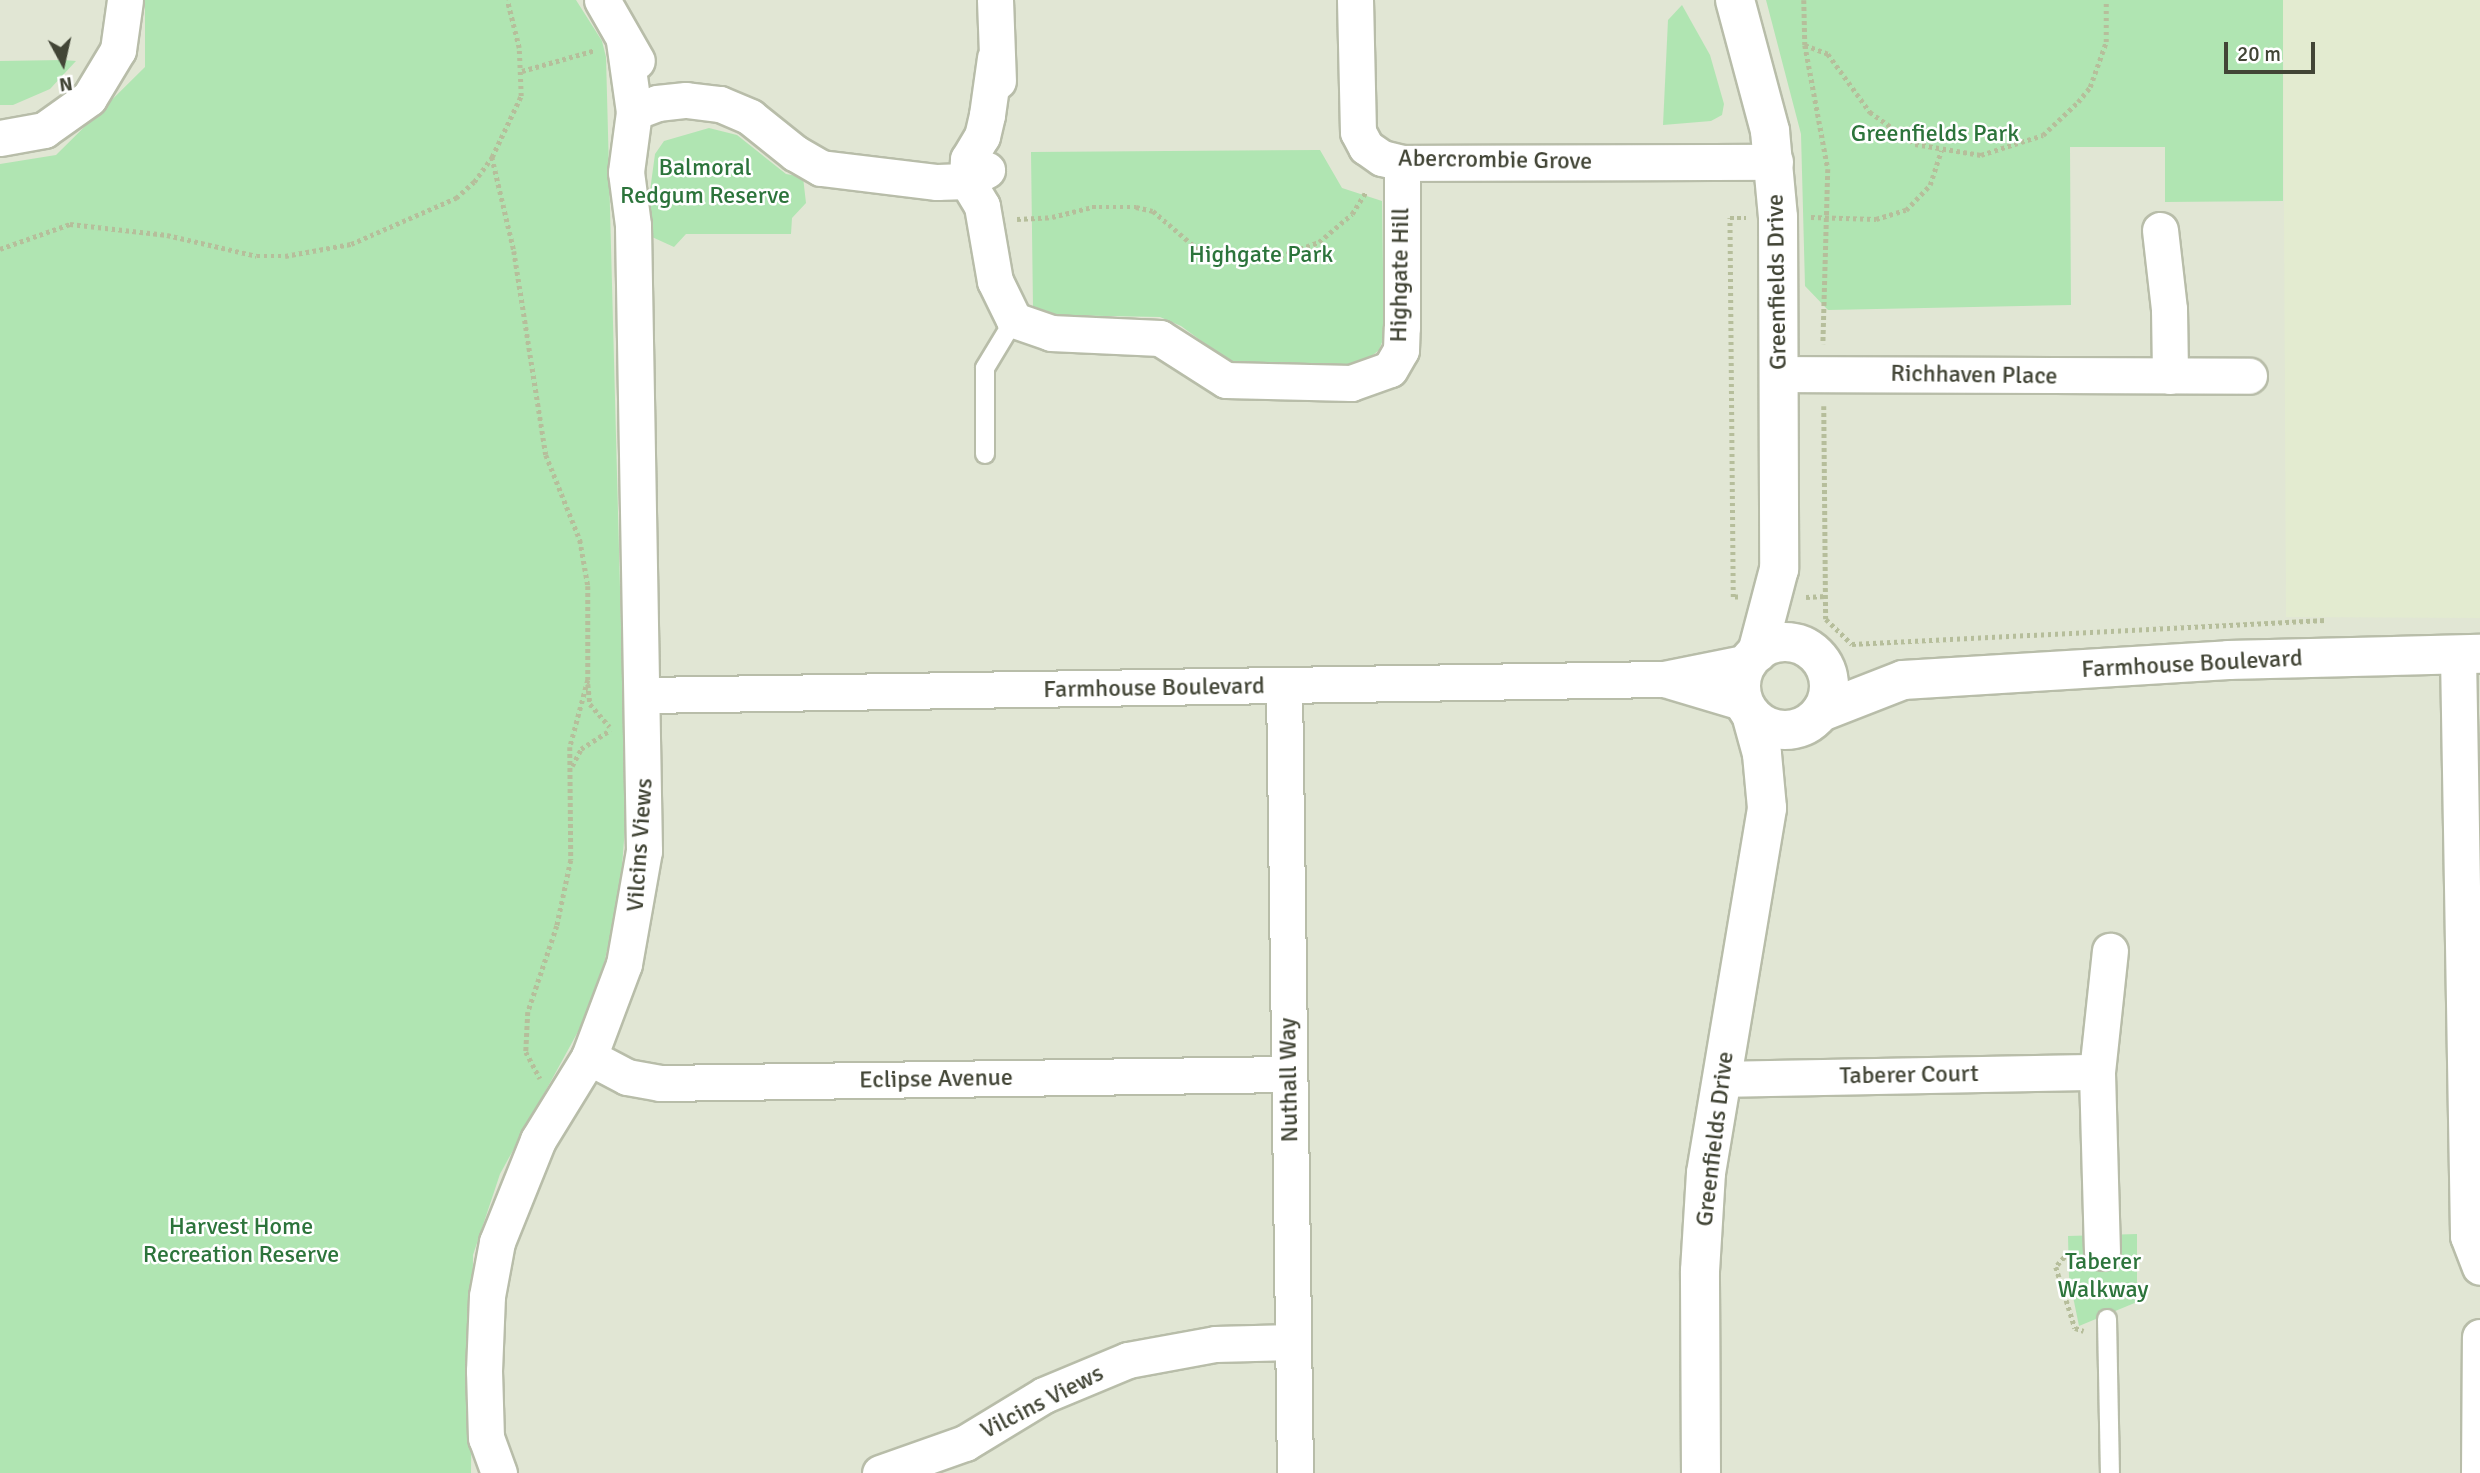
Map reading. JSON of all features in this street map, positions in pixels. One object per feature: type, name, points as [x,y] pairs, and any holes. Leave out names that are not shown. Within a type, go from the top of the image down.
[{"type":"street","points":[[0,138],[44,130],[89,98],[118,50],[125,0]]},
{"type":"street","points":[[602,0],[624,41]]},
{"type":"street","points":[[995,0],[995,58],[982,136],[972,170],[982,206],[995,281],[1014,320]]},
{"type":"street","name":"Abercrombie Grove","points":[[1355,0],[1358,132],[1366,147],[1402,163],[1776,162]]},
{"type":"street","name":"Greenfields Drive","points":[[1735,0],[1776,162],[1779,569],[1753,657]]},
{"type":"street","name":"Vilcins Views","points":[[499,1473],[486,1438],[487,1296],[497,1242],[514,1191],[564,1096],[589,1057],[624,964],[640,891],[646,814],[644,695],[634,225],[626,172],[651,114],[624,41]]},
{"type":"street","points":[[651,114],[686,100],[720,104],[750,117],[794,153],[821,167],[854,171],[972,170],[1002,195],[1003,218],[995,281]]},
{"type":"street","name":"Highgate Hill","points":[[1014,320],[1051,333],[1160,338],[1226,380],[1351,383],[1371,379],[1390,369],[1401,350],[1402,163]]},
{"type":"street","points":[[2160,230],[2169,309],[2170,376]]},
{"type":"street","name":"Richhaven Place","points":[[1778,374],[2249,376]]},
{"type":"street","name":"Greenfields Drive","points":[[1779,569],[1818,658]]},
{"type":"street","points":[[1786,643],[1818,658],[1829,687],[1816,717],[1786,730],[1773,729],[1748,708],[1741,682],[1753,657],[1786,643]]},
{"type":"street","points":[[2469,654],[2472,1085],[2468,1236],[2480,1267]]},
{"type":"street","name":"Farmhouse Boulevard","points":[[1818,658],[1903,680],[2228,660],[2469,654]]},
{"type":"street","name":"Farmhouse Boulevard","points":[[644,695],[1664,679],[1753,657]]},
{"type":"street","name":"Farmhouse Boulevard","points":[[1664,679],[1748,708]]},
{"type":"street","name":"Farmhouse Boulevard","points":[[1816,717],[1903,680]]},
{"type":"street","name":"Nuthall Way","points":[[1284,686],[1295,1473]]},
{"type":"street","name":"Greenfields Drive","points":[[1701,1473],[1700,1271],[1706,1173],[1767,808],[1762,754],[1748,708]]},
{"type":"street","name":"Greenfields Drive","points":[[1767,808],[1816,717]]},
{"type":"street","points":[[2101,1246],[2097,1072],[2110,951]]},
{"type":"street","name":"Eclipse Avenue","points":[[589,1057],[627,1077],[660,1083],[1288,1074]]},
{"type":"street","name":"Taberer Court","points":[[1721,1079],[2097,1072]]},
{"type":"street","points":[[2479,1473],[2480,1337]]},
{"type":"street","name":"Vilcins Views","points":[[880,1473],[965,1443],[1044,1395],[1128,1360],[1215,1344],[1293,1342]]},
{"type":"lane","points":[[985,454],[985,368],[1014,320]]},
{"type":"lane","points":[[2107,1319],[2110,1473]]},
{"type":"path","points":[[0,249],[70,225],[167,234],[257,256],[324,251],[351,244],[456,198],[474,182],[492,157],[515,116],[522,71],[507,0]]},
{"type":"path","points":[[1804,0],[1805,45],[1828,169],[1823,374],[1826,619],[1853,644],[1870,643]]},
{"type":"path","points":[[1805,45],[1828,54],[1870,112],[1891,131],[1945,152],[1981,155],[2043,135],[2078,102],[2090,87],[2106,43],[2106,0]]},
{"type":"path","points":[[522,71],[624,41]]},
{"type":"path","points":[[492,157],[517,264],[546,455],[586,562],[588,680],[573,725],[571,860],[557,926],[528,1012],[526,1034],[530,1065],[564,1096]]},
{"type":"path","points":[[1003,218],[1052,217],[1093,206],[1136,207],[1153,211],[1170,222],[1200,251],[1241,261],[1280,256],[1319,242],[1352,214],[1366,192]]},
{"type":"path","points":[[571,768],[581,749],[601,733],[614,729]]},
{"type":"path","points":[[2101,1246],[2078,1242],[2056,1267],[2075,1328],[2108,1339]]},
{"type":"shaded area","points":[[0,0],[2480,0],[2480,1473],[471,1473],[466,1007],[0,1014]]},
{"type":"shaded area","points":[[2283,0],[2480,0],[2480,618],[2286,617]]},
{"type":"green space","name":"Harvest Home Recreation Reserve","points":[[145,0],[576,0],[602,41],[606,57],[626,815],[620,892],[604,964],[580,1028],[500,1174],[473,1255],[471,1473],[0,1473],[0,164],[56,155],[145,67]]},
{"type":"green space","name":"Greenfields Park","points":[[1766,0],[2283,0],[2283,201],[2165,202],[2165,147],[2070,147],[2071,305],[1828,310],[1805,286],[1801,134]]},
{"type":"green space","points":[[1682,5],[1710,55],[1724,104],[1722,115],[1711,121],[1663,125],[1668,20]]},
{"type":"green space","points":[[0,61],[76,61],[50,89],[13,105],[0,105]]},
{"type":"green space","name":"Balmoral Redgum Reserve","points":[[709,128],[737,135],[786,174],[803,177],[806,203],[792,218],[791,234],[686,234],[674,247],[652,237],[650,191],[655,154],[664,141]]},
{"type":"green space","name":"Highgate Park","points":[[1320,150],[1342,188],[1382,201],[1384,337],[1379,350],[1367,360],[1351,365],[1251,366],[1230,362],[1181,326],[1160,317],[1051,315],[1033,309],[1031,152]]},
{"type":"green space","name":"Taberer Walkway","points":[[2137,1234],[2137,1302],[2079,1326],[2069,1277],[2068,1236]]}]
